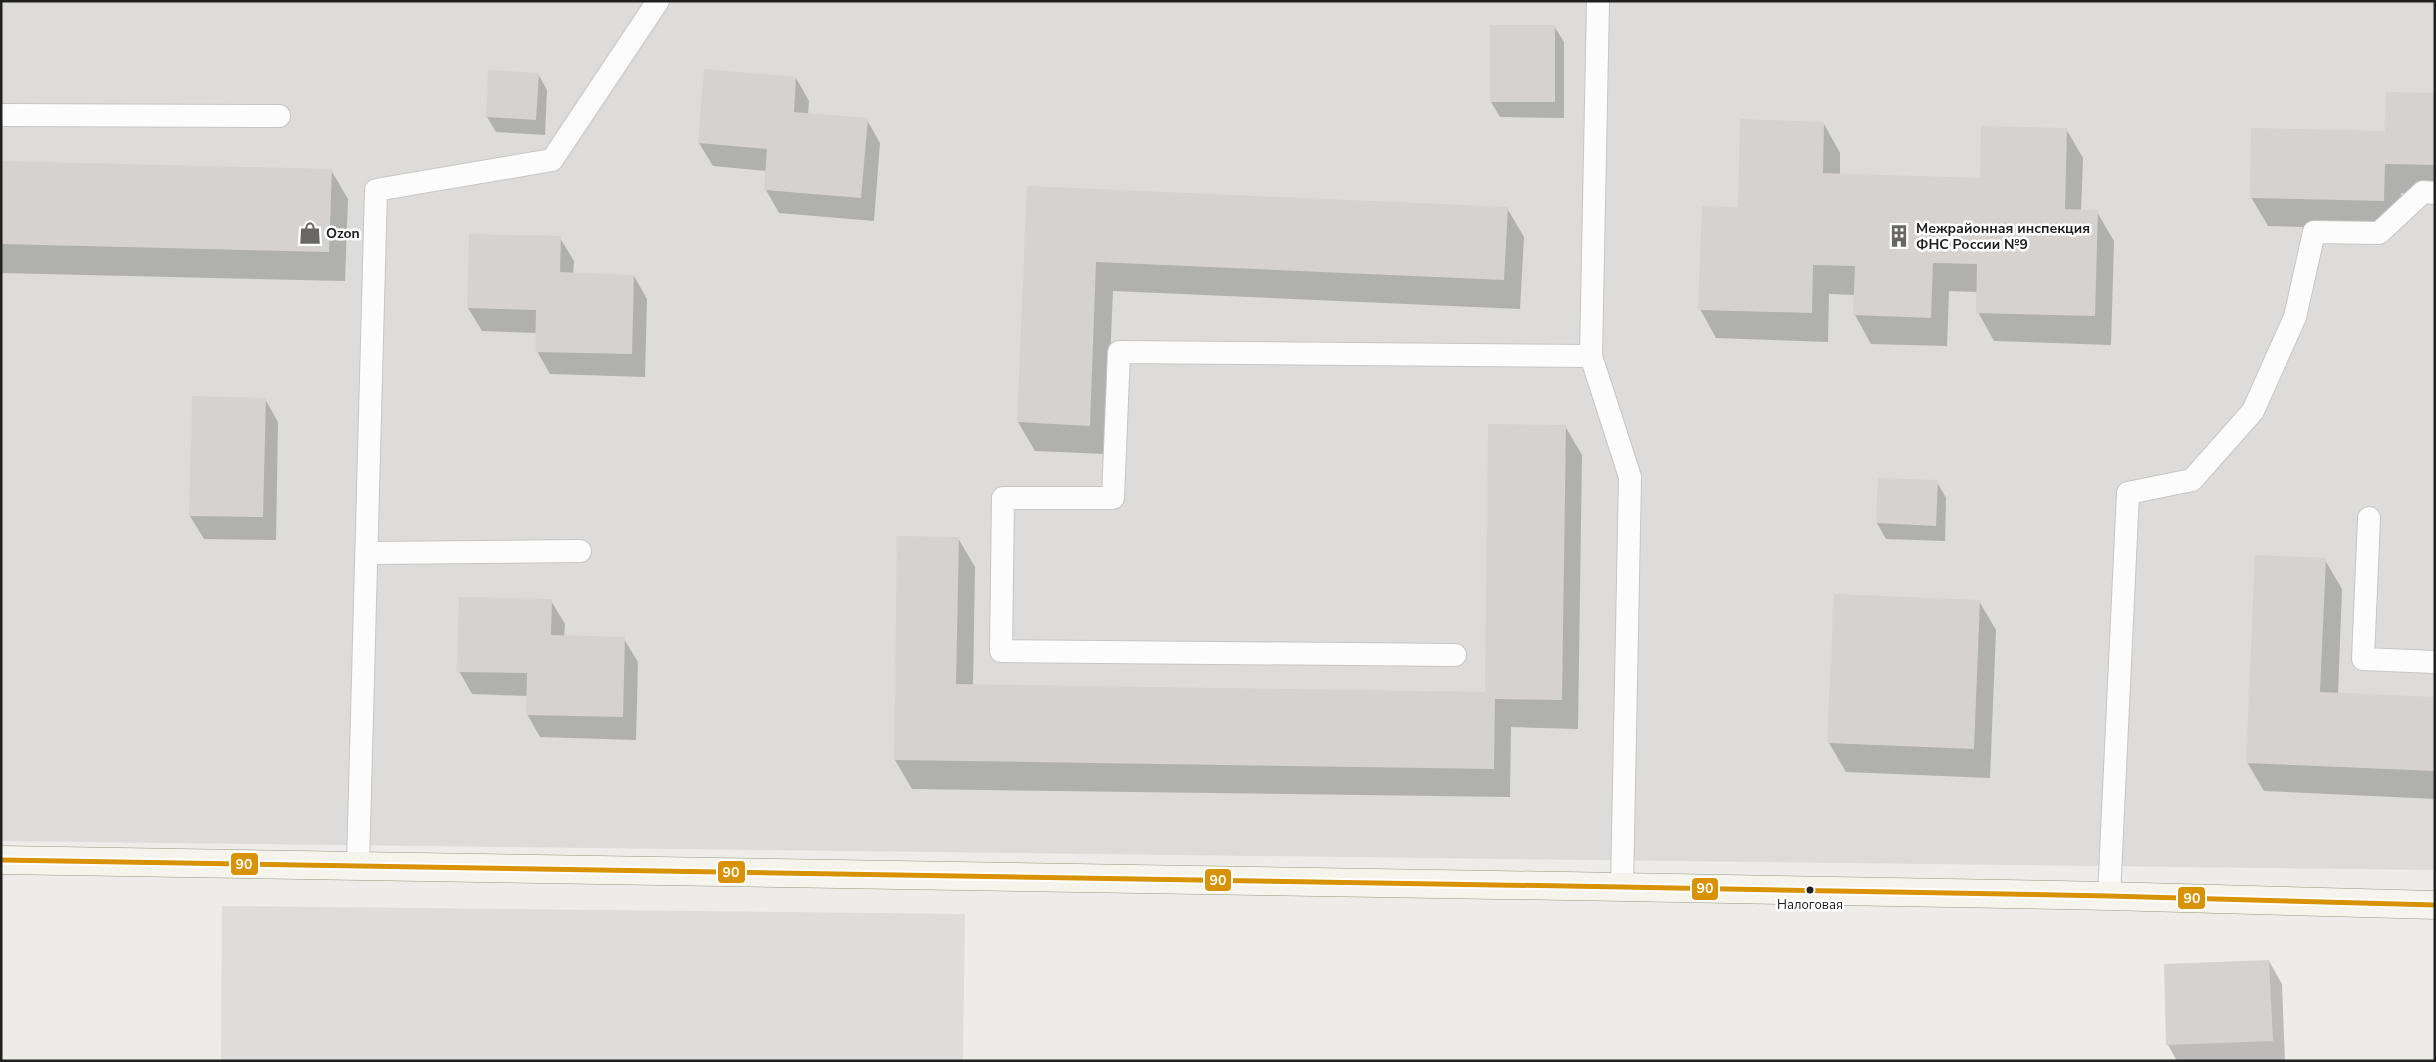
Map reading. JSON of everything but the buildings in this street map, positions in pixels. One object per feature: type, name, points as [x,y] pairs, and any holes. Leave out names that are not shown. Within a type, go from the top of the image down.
[{"type":"main road","points":[[1,860],[2110,896],[2435,905]]},
{"type":"lane","points":[[358,865],[368,553],[376,190],[552,160],[658,1]]},
{"type":"lane","points":[[1598,1],[1591,356],[1630,477],[1622,887]]},
{"type":"lane","points":[[1,115],[279,116]]},
{"type":"lane","points":[[2110,896],[2128,493],[2192,480],[2253,411],[2295,317],[2314,232],[2379,233],[2423,192],[2435,192]]},
{"type":"lane","points":[[1455,655],[1001,651],[1003,498],[1113,498],[1119,352],[1591,356]]},
{"type":"lane","points":[[2369,518],[2363,658],[2435,662]]},
{"type":"lane","points":[[368,553],[580,551]]},
{"type":"shaded area","points":[[1,1],[2435,1],[2435,870],[1,841]]},
{"type":"shaded area","points":[[222,906],[965,914],[963,1061],[221,1061]]},
{"type":"transit line","name":"90","points":[[1,860],[2109,896],[2435,905]]},
{"type":"place","name":"Ozon","points":[[310,233]]},
{"type":"place","name":"Межрайонная инспекция ФНС России №9","points":[[1899,236]]},
{"type":"place","name":"Налоговая","points":[[1810,890]]}]
